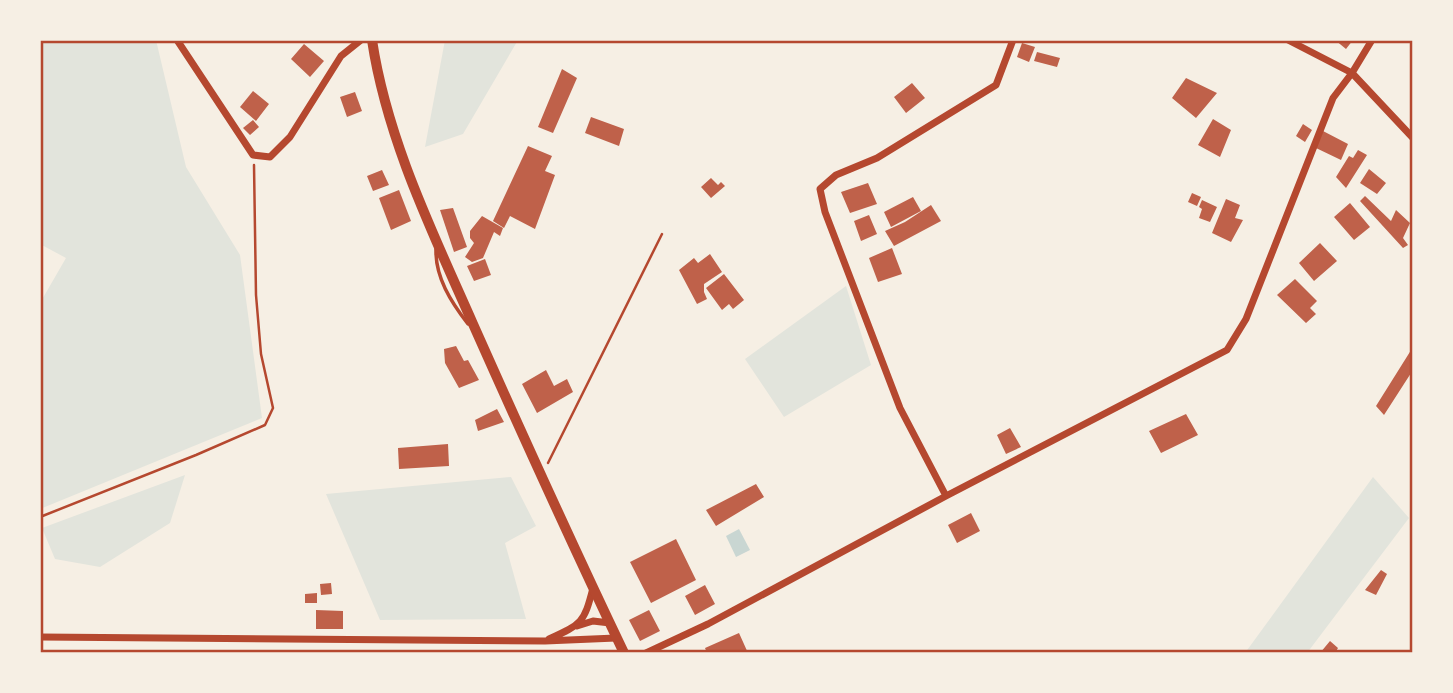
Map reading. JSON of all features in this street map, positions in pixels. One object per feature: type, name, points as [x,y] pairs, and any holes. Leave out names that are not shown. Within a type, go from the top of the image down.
[{"type":"main road","points":[[372,40],[376,72],[403,158],[436,240],[624,653]]},
{"type":"street","points":[[177,40],[253,155],[270,157],[290,137],[341,56],[361,40]]},
{"type":"street","points":[[946,496],[900,408],[825,212],[820,189],[836,175],[877,158],[996,85],[1013,40]]},
{"type":"street","points":[[1288,40],[1352,73],[1413,138]]},
{"type":"street","points":[[646,653],[708,624],[1227,350],[1246,320],[1333,98],[1372,40]]},
{"type":"street","points":[[572,628],[586,615],[593,587]]},
{"type":"street","points":[[545,641],[593,621],[610,623]]},
{"type":"street","points":[[40,637],[545,641],[616,638]]},
{"type":"path","points":[[40,517],[196,456],[265,425],[273,408],[261,354],[256,295],[253,155]]},
{"type":"path","points":[[542,475],[662,233]]},
{"type":"shaded area","points":[[46,40],[156,40],[186,167],[240,255],[262,418],[40,509],[40,303],[66,258],[40,244],[40,45]]},
{"type":"shaded area","points":[[445,40],[518,40],[463,134],[425,147]]},
{"type":"shaded area","points":[[846,286],[871,365],[784,417],[745,359]]},
{"type":"shaded area","points":[[185,475],[170,523],[100,567],[55,559],[42,528]]},
{"type":"shaded area","points":[[511,477],[536,526],[505,543],[526,619],[380,620],[326,494]]},
{"type":"shaded area","points":[[1373,477],[1409,518],[1307,653],[1245,653]]},
{"type":"shaded area","points":[[739,529],[750,550],[736,557],[726,536]]},
{"type":"building","points":[[1335,40],[1353,40],[1346,49]]},
{"type":"building","points":[[1022,43],[1035,47],[1029,62],[1017,57]]},
{"type":"building","points":[[304,44],[324,61],[310,77],[291,59]]},
{"type":"building","points":[[1037,52],[1060,58],[1057,67],[1034,61]]},
{"type":"building","points":[[562,69],[577,78],[553,133],[538,127]]},
{"type":"building","points":[[1186,78],[1217,93],[1196,118],[1172,98]]},
{"type":"building","points":[[912,83],[925,98],[906,113],[894,97]]},
{"type":"building","points":[[253,91],[269,104],[256,121],[240,107]]},
{"type":"building","points":[[355,92],[362,111],[347,117],[340,97]]},
{"type":"building","points":[[591,117],[624,129],[619,146],[585,133]]},
{"type":"building","points":[[1213,119],[1231,130],[1220,157],[1198,145]]},
{"type":"building","points":[[253,120],[259,127],[250,135],[243,128]]},
{"type":"building","points":[[1303,124],[1312,130],[1305,142],[1296,136]]},
{"type":"building","points":[[1323,131],[1348,144],[1341,160],[1316,148]]},
{"type":"building","points":[[528,146],[552,156],[545,171],[555,175],[535,229],[510,216],[504,228],[493,221]]},
{"type":"building","points":[[1358,150],[1367,155],[1346,188],[1336,177],[1349,156],[1353,158]]},
{"type":"building","points":[[1369,169],[1386,183],[1377,194],[1360,183]]},
{"type":"building","points":[[382,170],[389,185],[373,191],[367,176]]},
{"type":"building","points":[[711,178],[718,185],[721,182],[725,186],[711,198],[701,187]]},
{"type":"building","points":[[868,183],[877,204],[850,213],[841,192]]},
{"type":"building","points":[[399,190],[411,221],[391,230],[379,198]]},
{"type":"building","points":[[1192,193],[1201,197],[1197,206],[1188,202]]},
{"type":"building","points":[[1365,196],[1391,221],[1396,210],[1410,223],[1403,238],[1408,245],[1403,248],[1360,201]]},
{"type":"building","points":[[913,197],[921,211],[891,227],[884,212]]},
{"type":"building","points":[[1226,199],[1240,205],[1235,218],[1243,220],[1231,242],[1212,233]]},
{"type":"building","points":[[1202,200],[1217,207],[1210,222],[1199,218]]},
{"type":"building","points":[[1350,203],[1370,227],[1354,240],[1334,217]]},
{"type":"building","points":[[931,205],[941,221],[894,246],[885,231]]},
{"type":"building","points":[[453,208],[467,247],[454,252],[440,210]]},
{"type":"building","points":[[869,215],[877,234],[861,241],[854,221]]},
{"type":"building","points":[[482,216],[503,228],[500,236],[494,232],[483,258],[472,262],[465,257],[474,243],[470,238],[470,231]]},
{"type":"building","points":[[1320,243],[1337,261],[1314,281],[1299,263]]},
{"type":"building","points":[[892,248],[902,274],[878,282],[869,258]]},
{"type":"building","points":[[710,254],[722,272],[704,284],[707,299],[697,304],[679,270],[694,258],[698,263]]},
{"type":"building","points":[[485,259],[491,275],[474,281],[467,266]]},
{"type":"building","points":[[724,274],[744,300],[733,309],[729,304],[722,310],[706,288]]},
{"type":"building","points":[[1295,279],[1317,301],[1310,308],[1316,314],[1306,323],[1277,295]]},
{"type":"building","points":[[456,346],[479,380],[459,388],[445,363],[444,349]]},
{"type":"building","points":[[1413,347],[1413,370],[1384,415],[1376,406]]},
{"type":"building","points":[[546,370],[554,386],[567,379],[573,392],[537,413],[522,384]]},
{"type":"building","points":[[497,409],[504,422],[478,431],[475,420]]},
{"type":"building","points":[[1186,414],[1198,435],[1161,453],[1149,431]]},
{"type":"building","points":[[1010,428],[1021,447],[1006,454],[997,435]]},
{"type":"building","points":[[448,444],[449,466],[399,469],[398,448]]},
{"type":"building","points":[[756,484],[764,497],[716,526],[706,510]]},
{"type":"building","points":[[971,513],[980,531],[957,543],[948,525]]},
{"type":"building","points":[[676,539],[696,580],[651,603],[630,562]]},
{"type":"building","points":[[1381,570],[1387,574],[1376,595],[1365,590]]},
{"type":"building","points":[[331,583],[332,594],[321,595],[320,584]]},
{"type":"building","points":[[705,585],[715,604],[695,615],[685,596]]},
{"type":"building","points":[[317,593],[317,603],[305,603],[305,594]]},
{"type":"building","points":[[316,610],[343,611],[343,629],[316,629]]},
{"type":"building","points":[[649,610],[660,631],[640,641],[629,620]]},
{"type":"building","points":[[739,633],[748,653],[707,653],[705,648]]},
{"type":"building","points":[[1330,641],[1338,648],[1335,653],[1320,653]]}]
